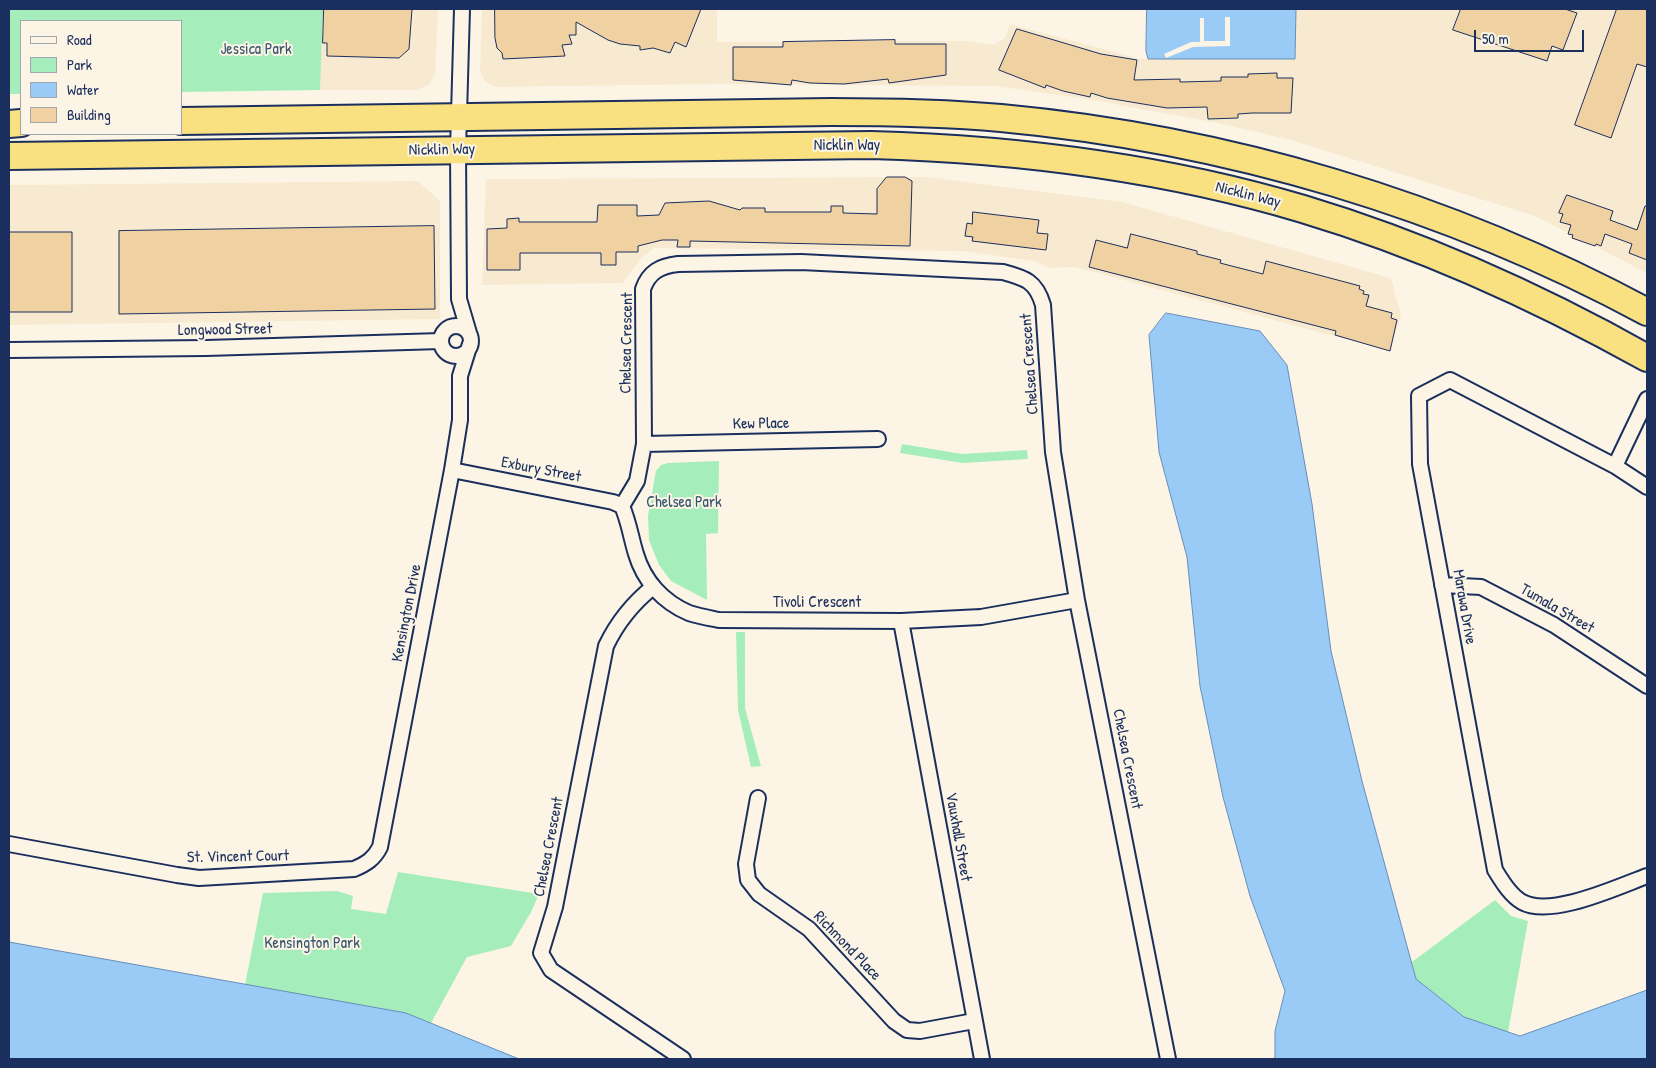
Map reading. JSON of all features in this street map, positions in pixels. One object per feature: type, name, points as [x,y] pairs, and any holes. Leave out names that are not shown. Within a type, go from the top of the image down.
[{"type":"highway","name":"Nicklin Way","points":[[182,121],[894,112],[1000,118],[1111,132],[1198,148],[1258,162],[1371,194],[1439,218],[1515,249],[1590,282],[1647,312]]},
{"type":"highway","name":"Nicklin Way","points":[[9,156],[737,146],[930,147],[1042,156],[1187,180],[1302,209],[1405,244],[1454,263],[1567,314],[1647,358]]},
{"type":"street","points":[[459,299],[449,328],[445,331],[441,342],[443,347],[452,355],[463,353],[469,339],[459,299],[458,150],[462,9]]},
{"type":"street","name":"Chelsea Crescent","points":[[622,506],[637,481],[644,444],[643,289],[653,272],[664,266],[678,264],[801,262],[1003,272],[1018,276],[1032,283],[1040,293],[1043,305],[1053,452],[1077,600],[1168,1059]]},
{"type":"street","points":[[449,328],[460,326],[469,339]]},
{"type":"street","name":"Kensington Drive","points":[[376,856],[380,847],[452,470],[460,420],[460,376],[469,339]]},
{"type":"street","name":"Longwood Street","points":[[9,350],[206,348],[441,342]]},
{"type":"street","name":"Kensington Drive","points":[[452,355],[460,376]]},
{"type":"street","name":"Marawa Drive","points":[[1647,487],[1615,466],[1450,380],[1419,396],[1420,464],[1495,870],[1504,885],[1522,902],[1542,908],[1562,906],[1647,876]]},
{"type":"street","points":[[1615,466],[1647,399]]},
{"type":"street","name":"Kew Place","points":[[644,444],[878,440]]},
{"type":"street","name":"Exbury Street","points":[[452,470],[612,502],[622,506]]},
{"type":"street","name":"Tivoli Crescent","points":[[622,506],[628,519],[636,556],[653,587],[667,601],[690,613],[719,620],[901,621],[981,617],[1077,600]]},
{"type":"street","name":"Tumala Street","points":[[1442,585],[1481,587],[1554,625],[1647,686]]},
{"type":"street","name":"Chelsea Crescent","points":[[653,587],[640,598],[615,627],[606,646],[555,907],[541,953],[551,970],[683,1059]]},
{"type":"street","name":"Vauxhall Street","points":[[901,621],[982,1059]]},
{"type":"street","name":"Richmond Place","points":[[758,798],[746,864],[748,880],[758,894],[809,929],[894,1021],[908,1030],[920,1032],[974,1021]]},
{"type":"street","name":"St. Vincent Court","points":[[9,844],[176,876],[199,878],[354,869],[365,865],[376,856]]},
{"type":"shaded area","points":[[323,9],[438,9],[435,74],[429,85],[416,90],[320,90]]},
{"type":"shaded area","points":[[482,9],[717,9],[717,42],[968,41],[993,45],[1005,38],[1010,24],[1140,59],[1295,59],[1296,9],[1647,9],[1647,273],[1535,216],[1291,140],[1218,123],[1087,99],[995,86],[717,84],[495,87],[485,81],[480,71]]},
{"type":"shaded area","points":[[928,177],[1122,202],[1391,278],[1401,315],[1390,351],[1075,267],[1049,268],[1034,261],[963,251],[654,248],[641,258],[623,283],[482,285],[486,179]]},
{"type":"shaded area","points":[[418,181],[440,201],[440,319],[9,325],[9,185]]},
{"type":"green space","name":"Jessica Park","points":[[9,9],[323,9],[320,90],[182,92],[182,20],[20,20],[20,94],[9,94]]},
{"type":"green space","points":[[902,444],[962,454],[1027,450],[1028,459],[963,463],[900,453]]},
{"type":"green space","name":"Chelsea Park","points":[[719,461],[718,533],[706,534],[707,600],[671,581],[659,565],[649,540],[648,516],[656,471],[661,465],[668,463]]},
{"type":"green space","points":[[736,632],[745,632],[745,708],[761,766],[751,767],[738,710]]},
{"type":"green space","name":"Kensington Park","points":[[398,872],[539,894],[511,946],[467,957],[431,1023],[406,1013],[245,985],[263,893],[337,891],[353,896],[351,909],[386,914]]},
{"type":"green space","points":[[1495,900],[1511,916],[1528,921],[1508,1032],[1464,1017],[1416,979],[1412,962]]},
{"type":"water","points":[[1147,9],[1296,9],[1295,59],[1148,59],[1146,51]]},
{"type":"water","points":[[1166,313],[1260,331],[1287,365],[1312,504],[1331,651],[1362,781],[1416,979],[1464,1017],[1520,1036],[1647,990],[1647,1059],[1275,1059],[1275,1031],[1285,991],[1250,896],[1223,797],[1200,686],[1187,557],[1159,452],[1149,335]]},
{"type":"water","points":[[9,942],[406,1013],[519,1059],[9,1059]]},
{"type":"pier","points":[[1225,17],[1230,17],[1230,46],[1193,47],[1166,58],[1164,54],[1191,42],[1200,42],[1200,18],[1204,18],[1204,41],[1225,41]]},
{"type":"building","points":[[324,9],[412,9],[409,49],[399,58],[327,56],[327,43],[323,43]]},
{"type":"building","points":[[495,9],[701,9],[686,47],[675,42],[670,53],[653,48],[640,50],[640,46],[620,44],[608,40],[576,22],[576,35],[569,35],[572,44],[562,45],[565,56],[503,59],[502,53],[497,48],[495,38]]},
{"type":"building","points":[[1461,9],[1565,9],[1577,13],[1563,50],[1552,46],[1547,61],[1453,30]]},
{"type":"building","points":[[1617,9],[1647,9],[1647,67],[1637,64],[1611,138],[1575,125]]},
{"type":"building","points":[[1017,29],[1101,54],[1137,60],[1134,80],[1180,79],[1180,82],[1221,81],[1221,77],[1248,77],[1248,74],[1277,73],[1277,78],[1293,78],[1291,113],[1238,114],[1238,118],[1208,119],[1207,107],[1167,108],[1107,98],[1091,93],[1090,97],[1046,85],[1045,88],[999,70]]},
{"type":"building","points":[[895,40],[895,44],[946,44],[946,75],[889,83],[888,79],[844,84],[810,83],[792,80],[791,85],[733,80],[733,47],[783,47],[783,42]]},
{"type":"building","points":[[887,177],[905,177],[912,181],[910,246],[690,241],[690,247],[677,247],[678,240],[662,240],[638,246],[638,252],[616,252],[616,265],[601,265],[601,253],[520,253],[520,270],[487,270],[487,229],[507,228],[507,219],[519,218],[519,222],[597,222],[598,205],[637,205],[637,216],[659,215],[665,203],[709,201],[740,210],[742,208],[765,208],[765,212],[831,212],[831,206],[843,206],[843,213],[877,214],[877,189]]},
{"type":"building","points":[[1567,195],[1613,211],[1610,220],[1637,230],[1645,206],[1647,206],[1647,260],[1629,253],[1632,244],[1605,234],[1601,246],[1596,244],[1595,246],[1572,238],[1573,235],[1568,234],[1571,225],[1560,222],[1563,214],[1559,213]]},
{"type":"building","points":[[973,212],[1039,220],[1037,233],[1048,234],[1046,250],[972,241],[973,237],[965,236],[967,223],[972,224]]},
{"type":"building","points":[[434,226],[435,309],[119,314],[119,231]]},
{"type":"building","points":[[9,232],[72,232],[72,312],[9,312]]},
{"type":"building","points":[[1131,234],[1197,251],[1197,254],[1221,260],[1220,263],[1263,274],[1266,261],[1360,286],[1359,289],[1364,291],[1363,294],[1369,295],[1366,306],[1392,313],[1391,318],[1397,320],[1390,351],[1335,335],[1336,331],[1089,267],[1096,240],[1127,248]]}]
